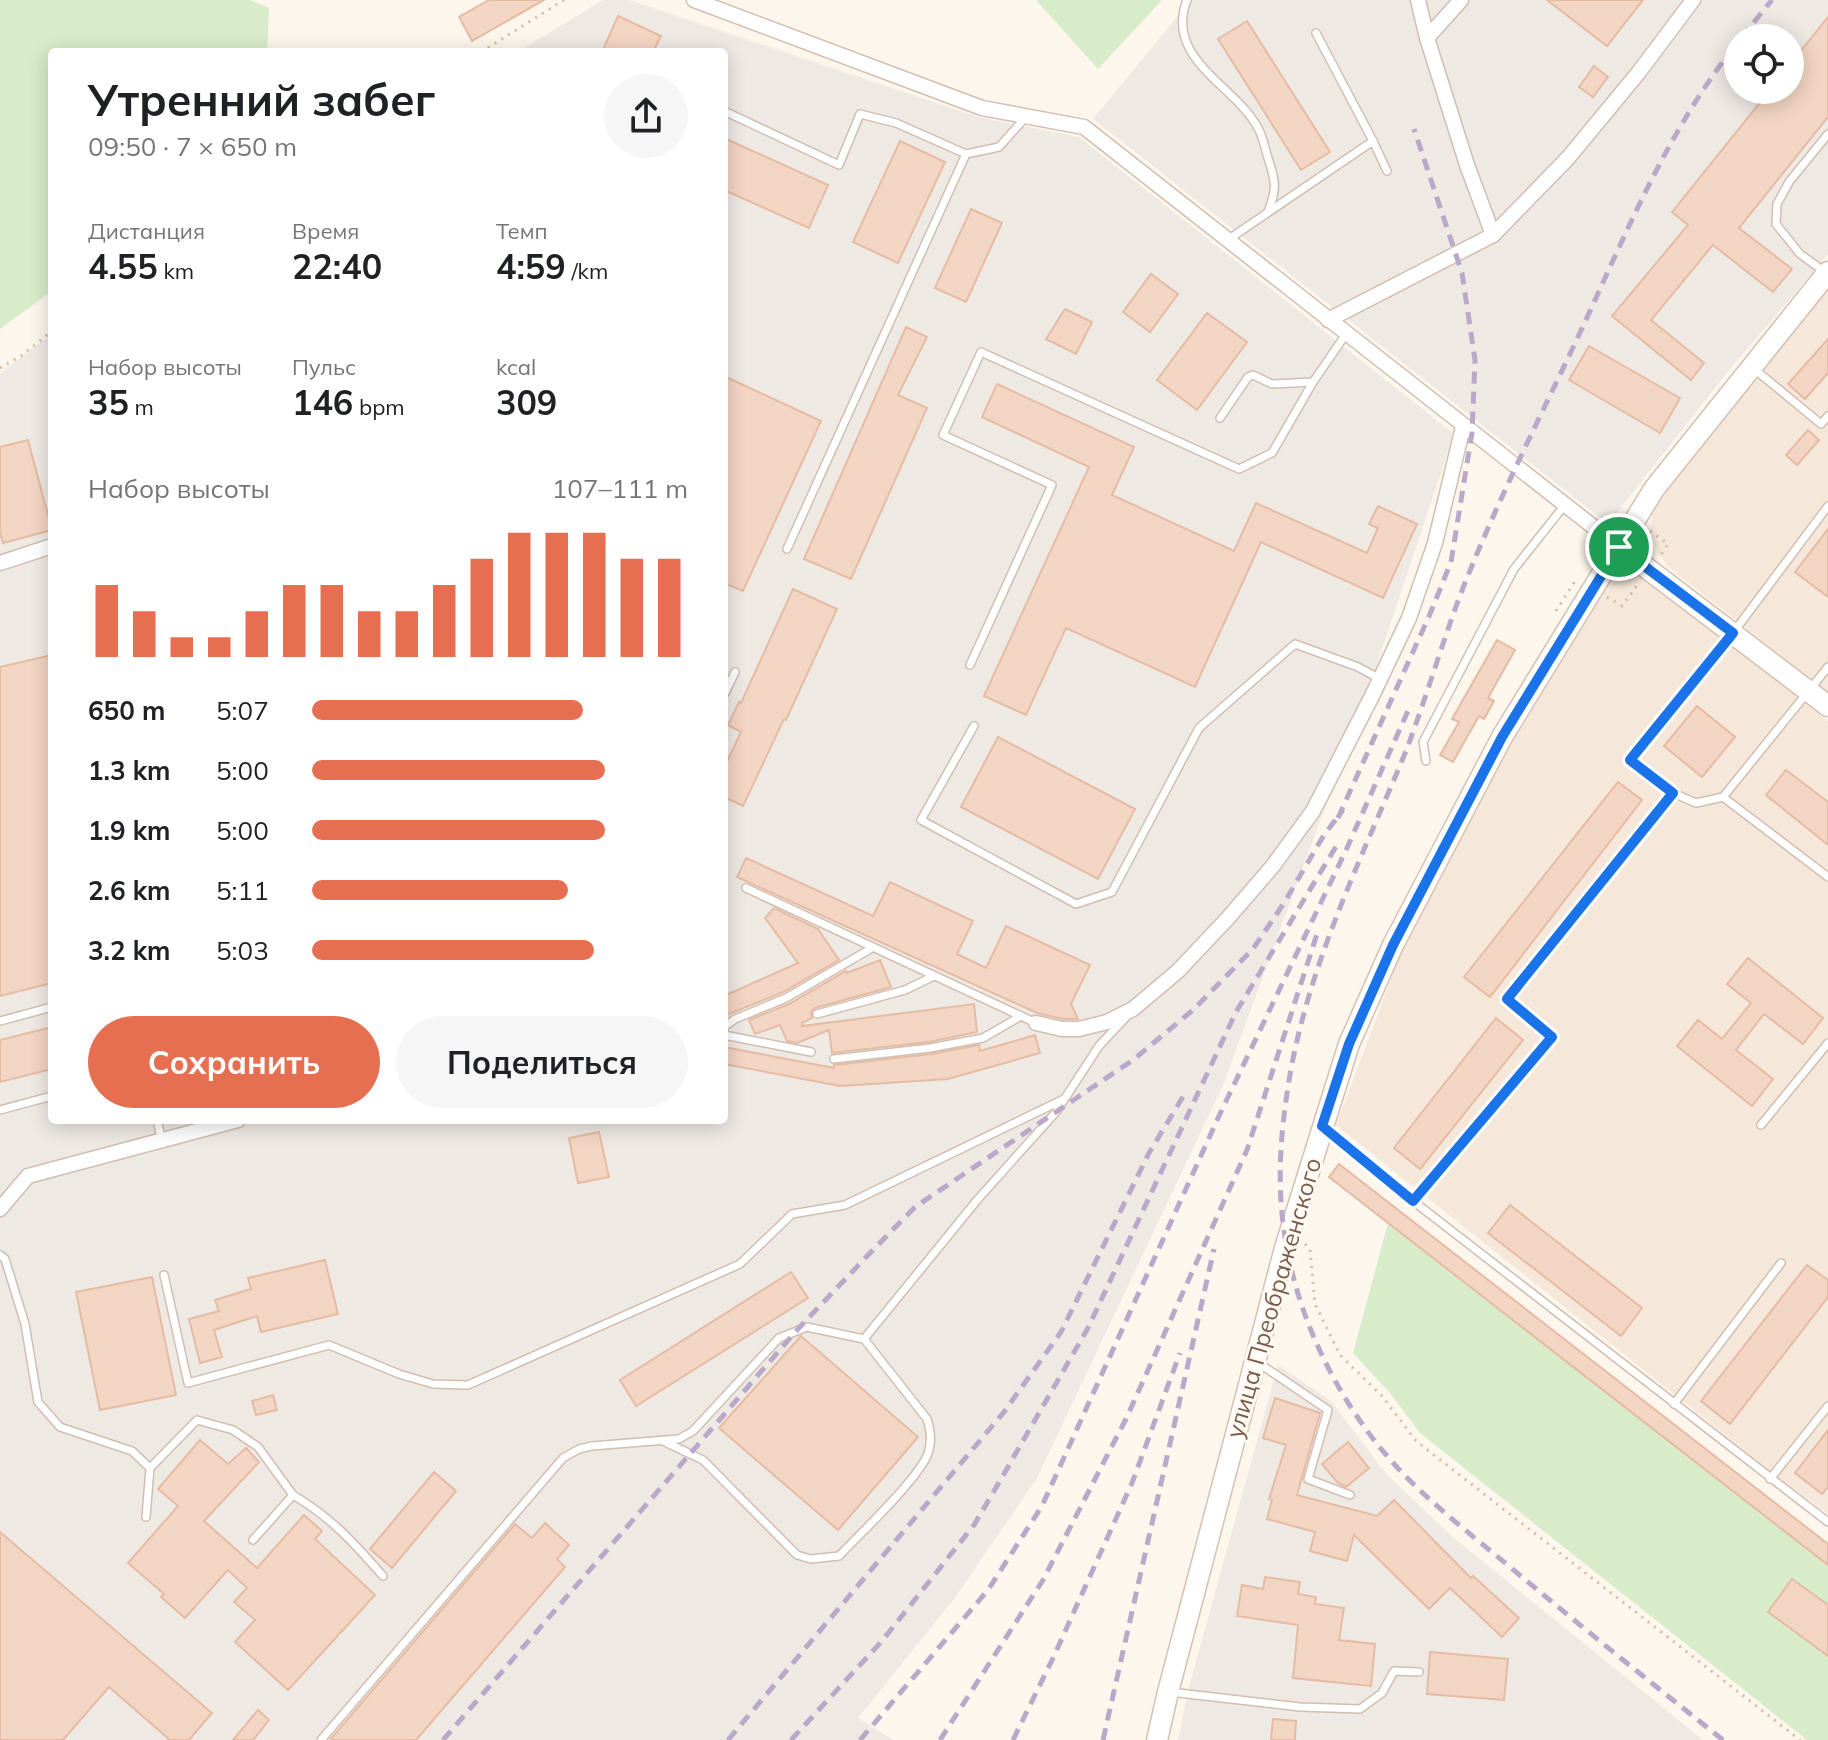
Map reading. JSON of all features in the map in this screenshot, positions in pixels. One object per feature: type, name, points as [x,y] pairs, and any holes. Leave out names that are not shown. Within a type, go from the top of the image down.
[{"type":"street","points":[[694,0],[982,108],[1084,127],[1564,506],[1828,706]]},
{"type":"street","points":[[1418,0],[1467,165],[1493,235]]},
{"type":"street","points":[[1427,38],[1461,0]]},
{"type":"street","points":[[1328,320],[1493,235],[1568,158],[1693,0]]},
{"type":"street","name":"улица Преображенского","points":[[1157,1740],[1255,1360],[1322,1126],[1349,1044],[1393,945],[1502,737],[1654,489],[1827,273]]},
{"type":"street","points":[[1036,1023],[1079,1029],[1107,1022],[1133,1009],[1178,971],[1272,867],[1313,811],[1409,618],[1435,543],[1463,427]]},
{"type":"street","points":[[0,563],[48,547]]},
{"type":"street","points":[[0,1209],[28,1176],[224,1124]]},
{"type":"lane","points":[[1187,0],[1182,19],[1183,39],[1189,52],[1259,129],[1276,191],[1268,212]]},
{"type":"lane","points":[[1316,33],[1387,171]]},
{"type":"lane","points":[[728,113],[839,165],[860,114],[896,123],[966,154],[999,147],[1027,116]]},
{"type":"lane","points":[[1827,273],[1800,254],[1776,224],[1777,204],[1789,182],[1828,134]]},
{"type":"lane","points":[[1227,240],[1373,141]]},
{"type":"lane","points":[[787,549],[966,154]]},
{"type":"lane","points":[[970,665],[1052,485],[943,435],[981,352],[1239,469],[1272,453],[1313,382],[1346,334]]},
{"type":"lane","points":[[1752,367],[1821,424],[1828,416]]},
{"type":"lane","points":[[1220,418],[1248,377],[1253,375],[1272,384],[1313,382]]},
{"type":"lane","points":[[1426,761],[1423,742],[1514,569],[1564,506]]},
{"type":"lane","points":[[1828,506],[1733,633],[1630,760],[1673,793],[1696,803],[1723,797],[1828,667]]},
{"type":"lane","points":[[974,726],[921,820],[1076,904],[1112,892],[1199,728],[1295,644],[1358,667],[1380,679]]},
{"type":"lane","points":[[728,687],[735,672]]},
{"type":"lane","points":[[1413,1201],[1552,1037],[1507,999],[1673,793]]},
{"type":"lane","points":[[1723,797],[1828,877]]},
{"type":"lane","points":[[746,888],[1036,1023]]},
{"type":"lane","points":[[728,1024],[786,998],[872,948]]},
{"type":"lane","points":[[817,1014],[905,990],[934,976]]},
{"type":"lane","points":[[0,1021],[48,1008]]},
{"type":"lane","points":[[864,1339],[978,1199],[1029,1144],[1099,1046],[1133,1009]]},
{"type":"lane","points":[[834,1059],[930,1048],[983,1038],[1021,1016]]},
{"type":"lane","points":[[728,1036],[811,1052]]},
{"type":"lane","points":[[1761,1125],[1828,1043]]},
{"type":"lane","points":[[0,1110],[48,1097]]},
{"type":"lane","points":[[164,1275],[188,1383],[329,1345],[433,1384],[468,1385],[740,1264],[792,1214],[845,1205],[1064,1099]]},
{"type":"lane","points":[[158,1124],[162,1141]]},
{"type":"lane","points":[[1322,1126],[1413,1201],[1828,1522]]},
{"type":"lane","points":[[0,1255],[5,1259],[25,1324],[38,1402],[60,1427],[132,1451],[150,1468]]},
{"type":"lane","points":[[1674,1404],[1781,1263]]},
{"type":"lane","points":[[321,1740],[563,1458],[592,1446],[679,1439],[693,1431],[779,1338],[807,1327],[864,1339],[927,1419],[931,1430],[927,1456],[916,1472],[839,1556],[811,1559],[797,1555],[703,1460],[663,1441]]},
{"type":"lane","points":[[1255,1360],[1328,1410],[1308,1479],[1350,1495]]},
{"type":"lane","points":[[1770,1479],[1828,1406]]},
{"type":"lane","points":[[146,1517],[150,1468],[197,1420],[233,1430],[258,1447],[293,1495],[322,1512],[383,1576]]},
{"type":"lane","points":[[253,1540],[293,1495]]},
{"type":"lane","points":[[1168,1692],[1300,1707],[1360,1709],[1382,1693],[1394,1671],[1419,1672]]},
{"type":"path","points":[[487,48],[564,0]]},
{"type":"path","points":[[0,368],[48,334]]},
{"type":"path","points":[[1291,1231],[1310,1249],[1315,1304],[1340,1355],[1382,1396],[1416,1441],[1800,1740]]},
{"type":"shaded area","points":[[603,0],[629,0],[979,117],[1079,137],[1454,434],[1373,676],[1224,1083],[1037,1478],[954,1599],[858,1718],[894,1740],[0,1740],[0,373],[48,337],[48,1124],[728,1124],[728,48],[524,48]]},
{"type":"shaded area","points":[[1191,0],[1828,0],[1828,254],[1726,374],[1608,524],[1093,119]]},
{"type":"shaded area","points":[[1828,290],[1828,692],[1672,570],[1658,554],[1650,532],[1652,514],[1663,492],[1772,353]]},
{"type":"shaded area","points":[[1621,563],[1828,721],[1828,1514],[1336,1125],[1402,950],[1510,743]]},
{"type":"shaded area","points":[[1278,1365],[1331,1401],[1387,1475],[1454,1538],[1703,1740],[1178,1740],[1189,1687]]},
{"type":"green space","points":[[0,0],[250,0],[269,8],[267,48],[48,48],[48,294],[0,329]]},
{"type":"green space","points":[[1036,0],[1162,0],[1098,69]]},
{"type":"green space","points":[[1388,1223],[1828,1565],[1828,1740],[1807,1740],[1420,1433],[1390,1393],[1353,1353]]},
{"type":"building","points":[[489,0],[544,0],[472,41],[459,17]]},
{"type":"building","points":[[1547,0],[1643,0],[1607,46]]},
{"type":"building","points":[[618,16],[661,36],[655,48],[604,48]]},
{"type":"building","points":[[1828,17],[1828,117],[1739,228],[1792,269],[1773,292],[1713,245],[1651,320],[1704,363],[1691,380],[1612,316],[1688,225],[1672,212],[1759,104],[1804,104],[1804,47]]},
{"type":"building","points":[[1247,21],[1330,152],[1301,170],[1218,39]]},
{"type":"building","points":[[1594,66],[1608,77],[1593,97],[1579,87]]},
{"type":"building","points":[[728,140],[828,185],[809,228],[728,192]]},
{"type":"building","points":[[900,141],[945,162],[898,263],[853,242]]},
{"type":"building","points":[[971,209],[1002,223],[966,302],[935,288]]},
{"type":"building","points":[[1151,274],[1178,294],[1150,332],[1123,312]]},
{"type":"building","points":[[1065,309],[1092,322],[1076,354],[1046,339]]},
{"type":"building","points":[[1207,313],[1247,342],[1197,410],[1157,380]]},
{"type":"building","points":[[906,327],[927,337],[898,395],[927,408],[851,579],[804,559]]},
{"type":"building","points":[[1828,339],[1828,373],[1805,399],[1788,384]]},
{"type":"building","points":[[1589,346],[1680,398],[1660,433],[1569,380]]},
{"type":"building","points":[[728,378],[821,421],[743,591],[728,585]]},
{"type":"building","points":[[997,384],[1134,447],[1112,495],[1234,551],[1256,503],[1367,553],[1378,528],[1369,524],[1378,506],[1417,524],[1383,598],[1261,542],[1195,687],[1066,628],[1026,715],[984,696],[1089,467],[982,417]]},
{"type":"building","points":[[1808,430],[1819,440],[1797,465],[1786,455]]},
{"type":"building","points":[[28,440],[48,515],[48,531],[3,543],[0,532],[0,447]]},
{"type":"building","points":[[1828,529],[1828,597],[1795,572]]},
{"type":"building","points":[[793,589],[837,609],[743,806],[728,799],[728,760],[741,732],[728,725]]},
{"type":"building","points":[[1497,640],[1515,650],[1488,698],[1494,701],[1484,719],[1479,716],[1453,762],[1440,755],[1459,722],[1452,719]]},
{"type":"building","points":[[48,656],[48,984],[0,996],[0,667]]},
{"type":"building","points":[[1697,706],[1735,737],[1702,777],[1664,746]]},
{"type":"building","points":[[998,737],[1135,809],[1098,879],[961,807]]},
{"type":"building","points":[[1786,770],[1828,802],[1828,845],[1766,795]]},
{"type":"building","points":[[1618,782],[1642,800],[1490,997],[1464,977]]},
{"type":"building","points":[[746,858],[873,916],[890,882],[973,921],[957,954],[986,968],[1006,926],[1090,965],[1071,1004],[1078,1019],[1037,1013],[737,877]]},
{"type":"building","points":[[774,908],[818,929],[839,960],[783,992],[728,1014],[728,994],[798,963],[765,918]]},
{"type":"building","points":[[1748,958],[1823,1018],[1803,1044],[1764,1014],[1736,1050],[1773,1079],[1752,1106],[1677,1046],[1698,1020],[1722,1039],[1751,1003],[1727,984]]},
{"type":"building","points":[[880,960],[891,987],[815,1008],[811,1012],[812,1018],[802,1026],[974,1004],[977,1032],[929,1042],[832,1053],[829,1030],[797,1043],[787,1041],[780,1025],[755,1034],[749,1020],[789,1004],[846,971]]},
{"type":"building","points":[[1496,1018],[1523,1040],[1420,1169],[1394,1148]]},
{"type":"building","points":[[48,1028],[48,1070],[0,1082],[0,1040]]},
{"type":"building","points":[[1035,1035],[1040,1053],[948,1079],[840,1086],[728,1065],[728,1048],[834,1068],[834,1065],[979,1045],[980,1051]]},
{"type":"building","points":[[599,1132],[609,1177],[578,1183],[569,1138]]},
{"type":"building","points":[[1339,1164],[1828,1544],[1828,1565],[1329,1177]]},
{"type":"building","points":[[1510,1205],[1642,1308],[1621,1336],[1488,1233]]},
{"type":"building","points":[[325,1260],[338,1314],[261,1332],[257,1316],[214,1330],[222,1357],[200,1363],[189,1319],[219,1311],[215,1300],[251,1289],[248,1278]]},
{"type":"building","points":[[1807,1265],[1828,1280],[1828,1297],[1730,1424],[1701,1401]]},
{"type":"building","points":[[791,1272],[808,1298],[636,1406],[620,1380]]},
{"type":"building","points":[[152,1277],[176,1395],[100,1410],[76,1292]]},
{"type":"building","points":[[801,1336],[918,1437],[838,1530],[719,1428]]},
{"type":"building","points":[[273,1395],[277,1410],[256,1415],[252,1401]]},
{"type":"building","points":[[1275,1398],[1320,1413],[1297,1495],[1377,1516],[1394,1500],[1471,1578],[1473,1576],[1519,1618],[1502,1637],[1450,1588],[1429,1609],[1354,1535],[1347,1561],[1310,1551],[1315,1532],[1267,1519],[1272,1500],[1269,1499],[1286,1445],[1263,1438]]},
{"type":"building","points":[[1828,1430],[1828,1487],[1822,1494],[1795,1473]]},
{"type":"building","points":[[200,1440],[228,1464],[246,1448],[259,1462],[204,1521],[257,1568],[304,1515],[322,1531],[315,1539],[375,1595],[288,1690],[235,1642],[255,1620],[234,1602],[247,1588],[228,1570],[185,1618],[161,1597],[164,1594],[128,1563],[178,1506],[158,1489]]},
{"type":"building","points":[[1348,1442],[1369,1468],[1346,1487],[1338,1483],[1322,1464]]},
{"type":"building","points":[[434,1472],[456,1491],[392,1568],[370,1549]]},
{"type":"building","points":[[545,1523],[569,1545],[557,1559],[565,1567],[416,1740],[330,1740],[515,1524],[532,1538]]},
{"type":"building","points":[[0,1532],[212,1713],[189,1740],[170,1740],[109,1687],[63,1740],[0,1740]]},
{"type":"building","points":[[1265,1577],[1300,1582],[1298,1594],[1316,1597],[1315,1604],[1344,1608],[1339,1640],[1375,1644],[1371,1686],[1293,1678],[1298,1625],[1237,1616],[1242,1585],[1263,1589]]},
{"type":"building","points":[[1792,1579],[1828,1605],[1828,1656],[1768,1612]]},
{"type":"building","points":[[1430,1652],[1508,1659],[1504,1700],[1427,1694]]},
{"type":"building","points":[[258,1710],[269,1720],[253,1740],[233,1740]]},
{"type":"building","points":[[1273,1719],[1296,1721],[1295,1740],[1271,1740]]},
{"type":"railway","points":[[1752,24],[1772,0]]},
{"type":"railway","points":[[1723,1740],[1457,1523],[1409,1480],[1367,1431],[1342,1393],[1304,1312],[1288,1255],[1280,1174],[1288,1087],[1308,1000],[1337,916],[1406,751],[1451,619],[1505,491],[1622,241],[1674,138],[1724,61]]},
{"type":"railway","points":[[1338,818],[1451,562],[1472,433],[1475,360],[1462,273],[1414,129]]},
{"type":"railway","points":[[860,1740],[988,1590],[1042,1506],[1411,704]]},
{"type":"railway","points":[[443,1740],[797,1330],[915,1207],[1133,1060],[1193,1010],[1253,949],[1343,810]]},
{"type":"railway","points":[[791,1740],[882,1641],[974,1525],[1088,1328],[1236,1012],[1340,840]]},
{"type":"railway","points":[[940,1740],[1043,1580],[1126,1419],[1247,1150],[1318,931]]},
{"type":"railway","points":[[728,1740],[1004,1412],[1061,1332],[1149,1153],[1187,1090]]},
{"type":"railway","points":[[1103,1740],[1214,1249]]},
{"type":"railway","points":[[1013,1740],[1132,1483],[1180,1353]]},
{"type":"route","points":[[1619,547],[1733,633],[1630,760],[1673,793],[1507,999],[1552,1037],[1413,1201],[1322,1126],[1349,1044],[1393,945],[1502,737],[1619,547]]}]
